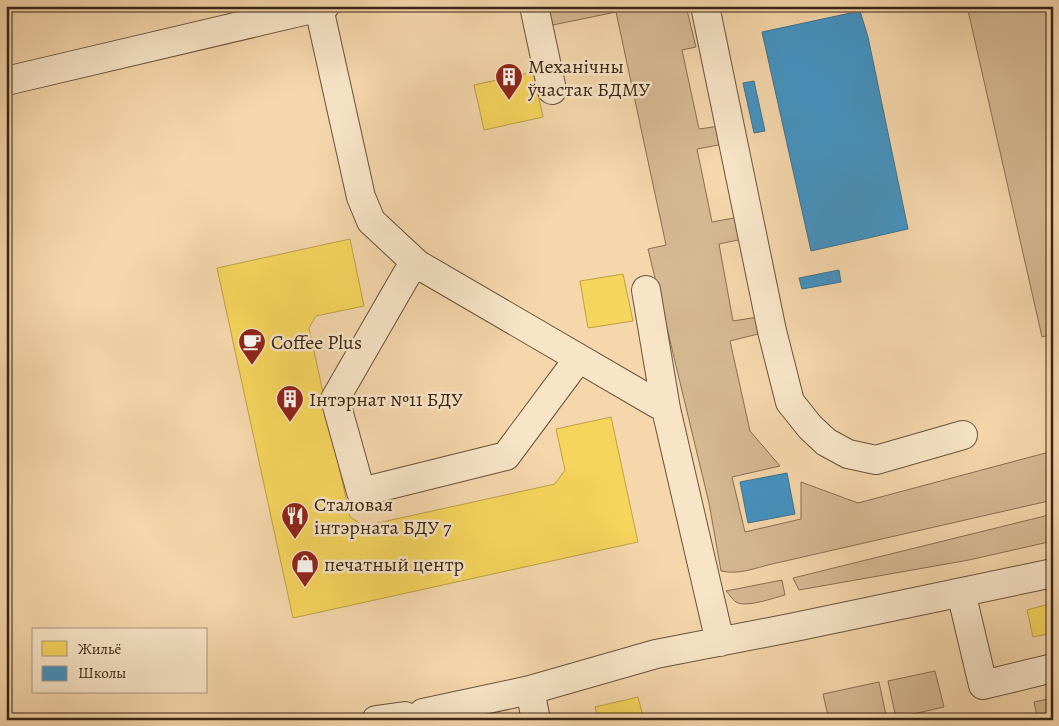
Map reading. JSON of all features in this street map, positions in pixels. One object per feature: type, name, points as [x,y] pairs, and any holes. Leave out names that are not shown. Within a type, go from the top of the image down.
[{"type":"street","points":[[534,6],[552,90]]},
{"type":"street","points":[[705,6],[772,331],[790,402],[810,427],[826,442],[848,454],[876,460],[963,435]]},
{"type":"street","points":[[6,81],[239,17],[322,7],[361,197],[371,221],[417,264],[666,409]]},
{"type":"street","points":[[417,264],[408,274],[335,399],[361,492],[506,456],[570,370],[577,357]]},
{"type":"street","points":[[646,290],[666,409],[720,642]]},
{"type":"street","points":[[376,720],[530,690],[656,654],[1053,573]]},
{"type":"street","points":[[961,592],[983,685],[1053,668]]},
{"type":"street","points":[[530,690],[536,720]]},
{"type":"shaded area","points":[[543,6],[686,6],[696,47],[682,50],[699,129],[720,126],[724,144],[697,149],[712,222],[739,217],[743,239],[719,244],[733,321],[758,317],[762,333],[730,341],[750,431],[780,466],[732,477],[745,532],[801,519],[801,482],[858,503],[1053,451],[1053,500],[747,570],[721,571],[709,503],[648,249],[666,245],[616,12],[548,26]]},
{"type":"shaded area","points":[[967,6],[1053,6],[1053,334],[1042,337]]},
{"type":"shaded area","points":[[1053,514],[1053,541],[969,560],[799,590],[793,578]]},
{"type":"shaded area","points":[[782,580],[785,595],[754,603],[738,603],[726,591]]},
{"type":"shaded area","points":[[935,671],[944,707],[896,718],[888,681]]},
{"type":"shaded area","points":[[879,682],[887,720],[829,720],[823,694]]},
{"type":"shaded area","points":[[1053,698],[1053,713],[1037,716],[1034,702]]},
{"type":"building: Жильё","name":"Механічны ўчастак БДМУ","points":[[533,72],[543,117],[484,130],[474,85]]},
{"type":"building: Жильё","name":"Інтэрнат №11 БДУ","points":[[350,239],[364,306],[316,316],[309,328],[350,517],[364,526],[555,484],[565,470],[556,429],[611,417],[638,542],[293,618],[217,268]]},
{"type":"building: Жильё","points":[[623,274],[633,321],[588,328],[580,281]]},
{"type":"building: Жильё","points":[[1053,603],[1053,633],[1033,637],[1027,610]]},
{"type":"building: Жильё","points":[[638,697],[644,720],[598,720],[595,707]]},
{"type":"building: Жильё","points":[[1053,713],[1053,720],[1020,720],[1037,716]]},
{"type":"building: Школы","points":[[860,11],[868,37],[908,229],[811,251],[762,32]]},
{"type":"building: Школы","points":[[754,81],[765,131],[754,133],[743,83]]},
{"type":"building: Школы","points":[[839,270],[841,282],[802,289],[799,278]]},
{"type":"building: Школы","points":[[787,473],[795,514],[748,523],[740,482]]},
{"type":"place","name":"Механічны ўчастак БДМУ","points":[[509,101]]},
{"type":"place","name":"Coffee Plus","points":[[252,366]]},
{"type":"place","name":"Інтэрнат №11 БДУ","points":[[290,423]]},
{"type":"place","name":"Сталовая інтэрната БДУ 7","points":[[295,540]]},
{"type":"place","name":"печатный центр","points":[[305,588]]}]
